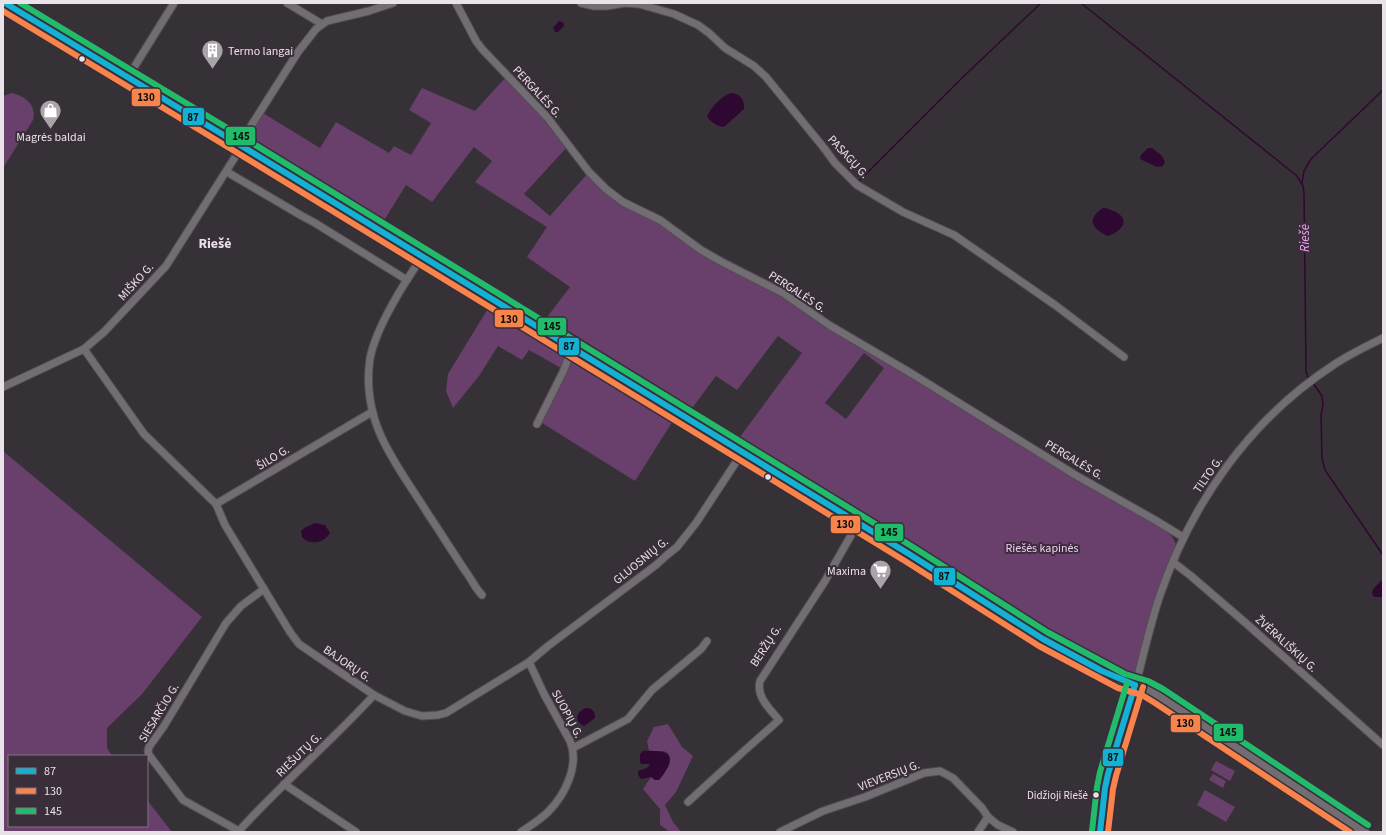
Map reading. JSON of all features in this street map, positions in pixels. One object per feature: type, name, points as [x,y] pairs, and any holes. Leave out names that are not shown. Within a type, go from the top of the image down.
[{"type":"main road","points":[[5,3],[423,256],[572,349],[858,523],[1055,646],[1102,671],[1159,696],[1364,832]]},
{"type":"street","points":[[128,77],[174,3]]},
{"type":"street","points":[[287,3],[322,24],[326,21],[369,11],[393,3]]},
{"type":"street","name":"PERGALĖS G.","points":[[456,3],[476,41],[482,49],[547,117],[589,172],[606,189],[623,202],[660,220],[701,250],[722,262],[783,293],[829,325],[927,383],[1077,476],[1155,520],[1183,538]]},
{"type":"street","name":"PASAGŲ G.","points":[[581,3],[594,6],[607,6],[625,3],[639,4],[674,14],[698,25],[725,48],[754,66],[766,77],[835,162],[857,185],[903,212],[954,235],[1054,304],[1124,357]]},
{"type":"street","name":"MIŠKO G.","points":[[3,387],[61,358],[84,349],[110,326],[166,266],[227,172],[244,137],[298,52],[311,34],[322,24]]},
{"type":"street","points":[[227,172],[302,216],[315,222],[407,280]]},
{"type":"street","points":[[423,256],[407,280],[384,322],[373,348],[370,358],[369,377],[372,412],[381,436],[394,459],[458,561],[482,595]]},
{"type":"street","name":"TILTO G.","points":[[1100,832],[1108,774],[1159,598],[1183,538],[1204,498],[1235,455],[1263,423],[1291,397],[1336,364],[1383,338]]},
{"type":"street","points":[[84,349],[144,434],[216,504]]},
{"type":"street","points":[[537,424],[563,372],[572,349]]},
{"type":"street","name":"ŠILO G.","points":[[216,504],[372,412]]},
{"type":"street","name":"GLUOSNIŲ G.","points":[[529,662],[656,565],[677,547],[696,522],[742,453]]},
{"type":"street","name":"BAJORŲ G.","points":[[216,504],[225,525],[290,632],[299,644],[374,695],[405,711],[422,716],[446,713],[529,662]]},
{"type":"street","name":"BERŽŲ G.","points":[[688,802],[779,720],[763,701],[759,690],[760,681],[825,581],[858,523]]},
{"type":"street","name":"ŽVĖRALIŠKIŲ G.","points":[[1173,562],[1248,625],[1383,745]]},
{"type":"street","name":"SIESARČIO G.","points":[[239,831],[184,800],[149,755],[148,751],[149,747],[164,726],[226,623],[241,606],[264,589]]},
{"type":"street","points":[[573,748],[628,718],[652,690],[702,649],[707,641]]},
{"type":"street","name":"SUOPIŲ G.","points":[[521,832],[547,813],[562,794],[573,764],[573,748],[544,694],[529,662]]},
{"type":"street","name":"RIEŠUTŲ G.","points":[[239,831],[284,784],[343,728],[374,695]]},
{"type":"street","name":"VIEVERSIŲ G.","points":[[780,832],[823,811],[865,797],[924,773],[940,771],[953,778],[982,808],[988,817],[998,825],[1013,832]]},
{"type":"street","points":[[284,784],[356,832]]},
{"type":"street","points":[[978,832],[988,817]]},
{"type":"green space","name":"Riešės kapinės","points":[[506,77],[542,115],[568,146],[524,194],[550,216],[588,173],[599,184],[659,222],[779,293],[1151,520],[1171,535],[1176,544],[1175,548],[1162,578],[1134,675],[1128,678],[1120,675],[1047,637],[734,445],[802,353],[778,336],[737,390],[716,376],[687,415],[541,325],[570,287],[527,257],[547,227],[475,182],[492,161],[474,147],[432,202],[406,185],[380,227],[245,144],[263,113],[320,148],[336,122],[389,153],[394,146],[411,155],[431,123],[409,110],[422,88],[475,111]],"holes":[[[864,353],[884,368],[846,419],[825,403]]]},
{"type":"green space","points":[[12,93],[21,96],[29,102],[32,106],[34,115],[33,120],[3,168],[3,96]]},
{"type":"green space","points":[[492,302],[676,416],[635,481],[542,423],[568,372],[529,350],[522,360],[498,346],[479,376],[453,408],[446,391],[448,374]]},
{"type":"green space","points":[[3,451],[202,617],[142,694],[107,728],[107,748],[111,755],[8,755],[8,827],[148,827],[148,801],[172,832],[3,832]]},
{"type":"green space","points":[[668,724],[682,747],[693,756],[676,792],[665,805],[673,822],[681,832],[670,832],[660,825],[660,809],[643,789],[651,777],[655,780],[659,780],[670,760],[667,753],[663,751],[649,751],[647,741],[654,727]]},
{"type":"green space","points":[[1223,743],[1285,784],[1284,786],[1276,785],[1267,780],[1244,760],[1239,759],[1221,746],[1220,744]]},
{"type":"green space","points":[[1216,761],[1235,771],[1230,781],[1211,770]]},
{"type":"green space","points":[[1213,774],[1226,781],[1223,788],[1209,780]]},
{"type":"green space","points":[[1205,790],[1235,807],[1226,822],[1197,805]]},
{"type":"shaded area","points":[[559,21],[564,23],[564,26],[558,32],[555,32],[553,28]]},
{"type":"shaded area","points":[[730,93],[741,97],[744,102],[744,109],[724,127],[716,125],[707,116],[711,109],[723,97]]},
{"type":"shaded area","points":[[1148,148],[1152,148],[1162,156],[1165,162],[1163,166],[1157,167],[1140,159],[1141,155]]},
{"type":"shaded area","points":[[1103,208],[1121,215],[1124,222],[1117,232],[1108,236],[1098,230],[1093,224],[1094,216]]},
{"type":"shaded area","points":[[315,523],[325,525],[330,533],[321,541],[309,542],[302,537],[301,531]]},
{"type":"shaded area","points":[[1382,580],[1383,597],[1374,597],[1372,593],[1373,589]]},
{"type":"shaded area","points":[[585,708],[593,710],[595,718],[584,726],[579,722],[577,717]]},
{"type":"shaded area","points":[[643,751],[660,751],[669,756],[669,765],[659,780],[655,780],[651,777],[641,779],[638,775],[638,771],[647,768],[650,765],[641,764],[640,762],[640,754]]},
{"type":"waterway","points":[[860,180],[962,78],[1041,3]]},
{"type":"waterway","name":"Riešė","points":[[1081,3],[1297,176],[1303,186],[1304,193],[1306,372],[1309,379]]},
{"type":"waterway","points":[[1302,183],[1304,171],[1311,159],[1383,90]]},
{"type":"waterway","name":"Riešė","points":[[1313,383],[1322,396],[1322,458],[1325,470],[1383,555]]},
{"type":"transit line","name":"87","points":[[5,3],[909,554],[1043,639],[1102,671],[1135,685]]},
{"type":"transit line","name":"145","points":[[20,3],[244,138],[913,547],[1047,632],[1125,674],[1148,681],[1163,689],[1368,825]]},
{"type":"transit line","name":"130","points":[[3,11],[905,561],[1039,646],[1118,688],[1142,695],[1350,832]]},
{"type":"transit line","name":"145","points":[[1092,831],[1100,772],[1127,683]]},
{"type":"transit line","name":"87","points":[[1100,832],[1108,774],[1135,685]]},
{"type":"transit line","name":"130","points":[[1108,832],[1116,776],[1143,687]]},
{"type":"place","name":"Termo langai","points":[[213,70]]},
{"type":"place","name":"Magrės baldai","points":[[51,130]]},
{"type":"place","name":"Maxima","points":[[881,590]]},
{"type":"place","name":"Didžioji Riešė","points":[[1096,795]]},
{"type":"district","name":"Riešė","points":[[215,244]]}]
